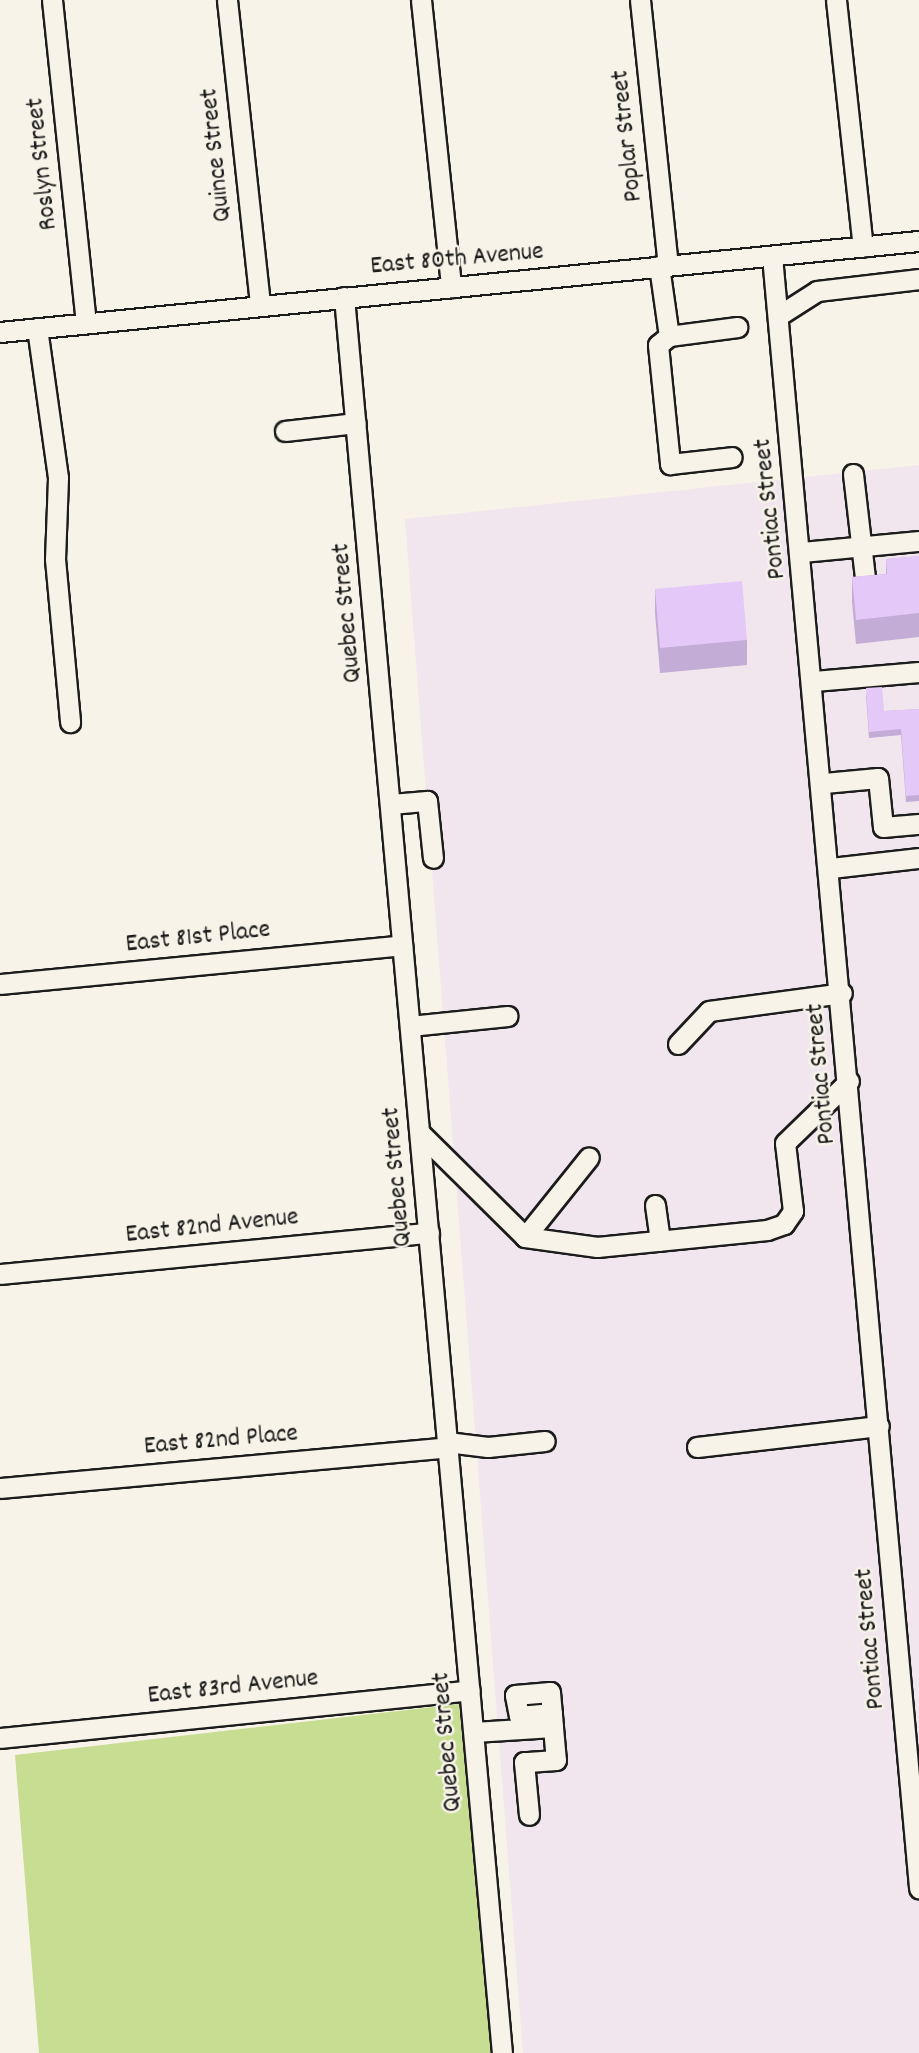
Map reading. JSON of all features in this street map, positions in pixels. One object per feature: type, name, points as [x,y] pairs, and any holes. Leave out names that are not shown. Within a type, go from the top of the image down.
[{"type":"street","name":"Roslyn Street","points":[[51,0],[86,323]]},
{"type":"street","name":"Quince Street","points":[[227,0],[260,304]]},
{"type":"street","points":[[421,0],[451,286]]},
{"type":"street","name":"Poplar Street","points":[[640,0],[669,336]]},
{"type":"street","points":[[836,0],[863,247]]},
{"type":"street","name":"East 80th Avenue","points":[[0,332],[260,304],[919,241]]},
{"type":"street","name":"Pontiac Street","points":[[772,256],[824,783],[879,1426],[912,1726],[919,1888]]},
{"type":"street","points":[[778,316],[817,291],[919,279]]},
{"type":"street","name":"Quebec Street","points":[[344,297],[502,2053]]},
{"type":"street","points":[[732,457],[670,464],[658,345],[669,336],[737,327]]},
{"type":"street","points":[[37,328],[58,478],[55,559],[70,722]]},
{"type":"street","points":[[285,431],[356,423]]},
{"type":"street","points":[[853,474],[865,577]]},
{"type":"street","points":[[802,552],[919,541]]},
{"type":"street","points":[[814,681],[919,672]]},
{"type":"street","points":[[824,783],[878,778],[883,827],[919,824]]},
{"type":"street","points":[[391,804],[427,801],[433,858]]},
{"type":"street","points":[[831,868],[919,858]]},
{"type":"street","name":"East 81st Place","points":[[0,984],[402,945]]},
{"type":"street","points":[[678,1044],[709,1010],[842,993]]},
{"type":"street","points":[[410,1026],[507,1016]]},
{"type":"street","points":[[420,1133],[525,1237],[597,1247],[660,1241],[784,1224],[793,1211],[785,1143],[849,1081]]},
{"type":"street","points":[[525,1237],[589,1157]]},
{"type":"street","points":[[655,1205],[660,1241]]},
{"type":"street","name":"East 82nd Avenue","points":[[0,1274],[429,1233]]},
{"type":"street","points":[[697,1447],[879,1426]]},
{"type":"street","name":"East 82nd Place","points":[[0,1488],[447,1445],[488,1447],[545,1441]]},
{"type":"street","name":"East 83rd Avenue","points":[[0,1738],[470,1690]]},
{"type":"street","points":[[474,1732],[553,1720],[556,1760],[524,1762],[529,1815]]},
{"type":"shaded area","points":[[919,465],[919,2053],[523,2053],[405,519]]},
{"type":"green space","points":[[459,1704],[492,2053],[39,2053],[15,1755]]},
{"type":"building","points":[[919,556],[919,613],[856,620],[852,577],[887,574],[886,559]]},
{"type":"building","points":[[742,581],[747,640],[660,648],[655,589]]},
{"type":"building","points":[[882,687],[884,711],[919,709],[919,795],[906,796],[901,729],[869,732],[866,688]]}]
